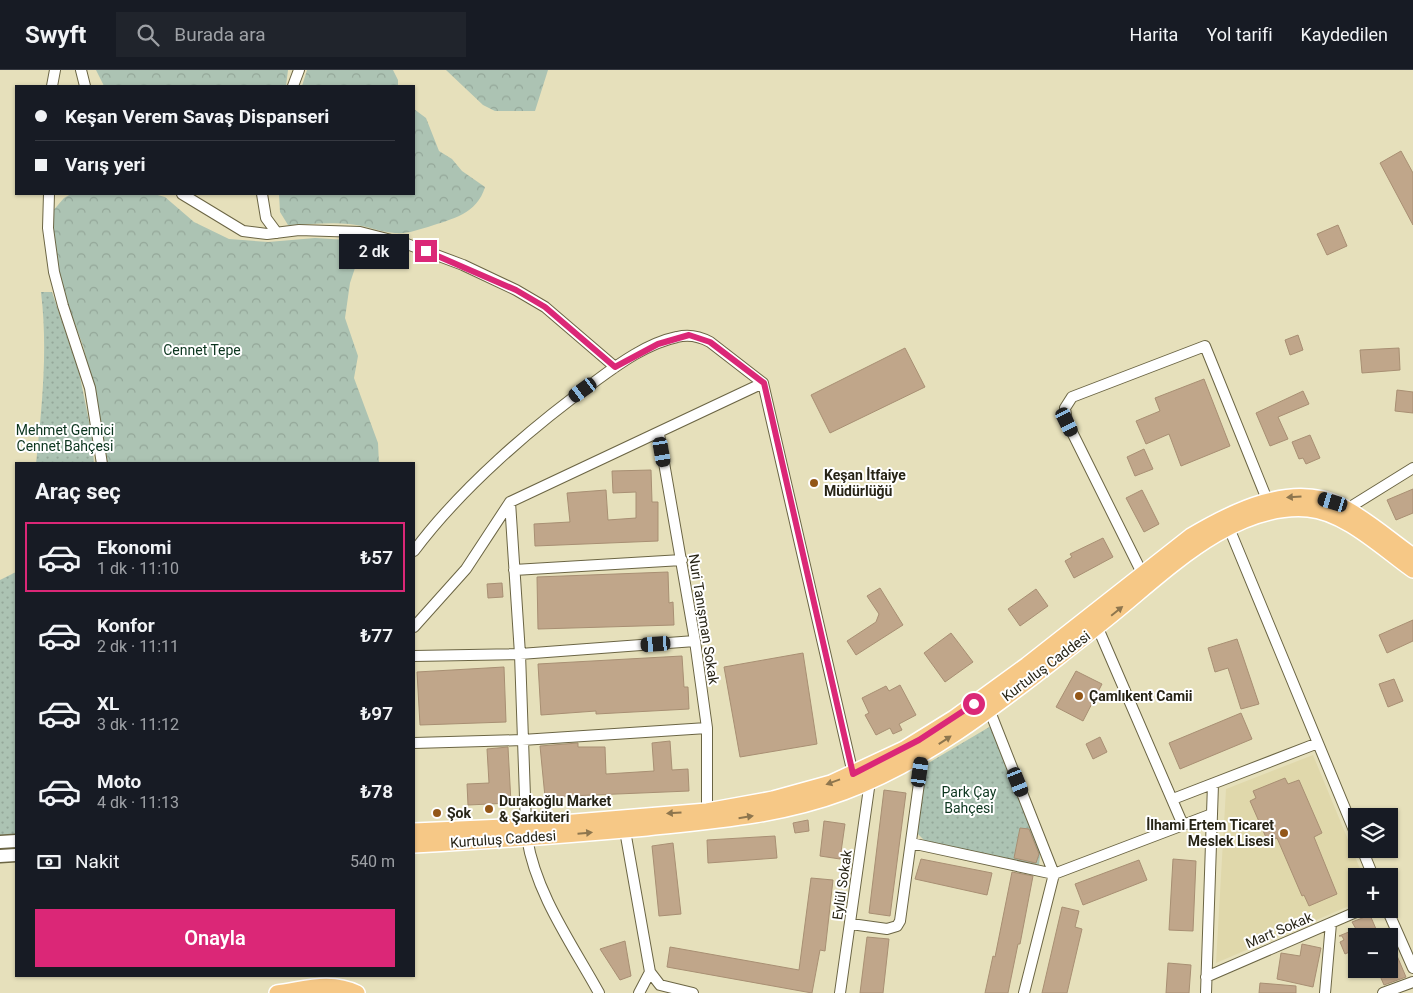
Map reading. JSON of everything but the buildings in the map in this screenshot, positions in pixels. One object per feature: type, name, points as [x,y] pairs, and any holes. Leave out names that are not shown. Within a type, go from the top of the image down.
[{"type":"main road","name":"Kurtuluş Caddesi","points":[[624,823],[707,810],[810,790],[853,774],[904,749],[954,718],[1027,665],[1199,532],[1268,502],[1290,497],[1311,497],[1333,502],[1347,509],[1413,556]]},
{"type":"main road","name":"Kurtuluş Caddesi","points":[[415,846],[527,832],[624,823],[733,819],[781,811],[826,799],[870,781],[923,754],[989,709],[1193,549],[1229,528],[1250,519],[1288,509],[1317,510],[1330,514],[1349,524],[1413,570]]},
{"type":"main road","name":"Kurtuluş Caddesi","points":[[415,831],[527,832]]},
{"type":"main road","points":[[277,993],[337,985],[357,993]]},
{"type":"street","points":[[52,85],[55,70]]},
{"type":"street","points":[[81,70],[85,85]]},
{"type":"street","points":[[293,85],[298,70]]},
{"type":"street","points":[[49,195],[48,228],[54,272],[90,388],[102,462]]},
{"type":"street","points":[[184,195],[234,227],[256,234],[327,229],[360,232],[407,244],[453,262],[516,290],[545,307],[615,367]]},
{"type":"street","points":[[262,195],[266,218],[277,233]]},
{"type":"street","points":[[415,550],[447,511],[535,427],[615,367],[663,341],[689,335],[710,342],[764,383],[853,774]]},
{"type":"street","points":[[1142,575],[1067,422],[1065,408],[1072,397],[1205,346],[1268,502]]},
{"type":"street","points":[[415,626],[466,569],[510,502],[659,434],[764,383]]},
{"type":"street","name":"Nuri Tanışman Sokak","points":[[659,434],[695,641],[706,728],[707,810]]},
{"type":"street","points":[[1347,509],[1413,468]]},
{"type":"street","points":[[510,502],[520,654],[527,832],[531,859],[541,886],[600,993]]},
{"type":"street","points":[[1229,528],[1348,816]]},
{"type":"street","points":[[514,570],[682,560]]},
{"type":"street","points":[[1097,626],[1183,825]]},
{"type":"street","points":[[415,656],[520,654],[695,641]]},
{"type":"street","points":[[989,709],[1054,874],[1024,993]]},
{"type":"street","points":[[415,743],[522,740],[706,728]]},
{"type":"street","points":[[1173,799],[1318,743]]},
{"type":"street","points":[[851,924],[886,929],[897,926],[911,844],[923,754]]},
{"type":"street","name":"Eylül Sokak","points":[[840,993],[870,781]]},
{"type":"street","points":[[1206,993],[1213,784]]},
{"type":"street","points":[[911,844],[1054,874],[1212,814]]},
{"type":"street","points":[[624,823],[650,972],[654,980],[668,988],[693,993]]},
{"type":"street","points":[[0,842],[15,841]]},
{"type":"street","points":[[0,856],[15,855]]},
{"type":"street","name":"Mart Sokak","points":[[1206,977],[1348,916]]},
{"type":"street","points":[[1391,918],[1413,968]]},
{"type":"street","points":[[1325,993],[1331,923]]},
{"type":"street","points":[[639,993],[650,972]]},
{"type":"street","points":[[1383,993],[1413,982]]},
{"type":"shaded area","name":"İlhami Ertem Ticaret Meslek Lisesi","points":[[1313,755],[1348,840],[1348,858],[1356,858],[1360,868],[1348,868],[1348,906],[1216,963],[1226,789]]},
{"type":"green space","points":[[96,70],[288,70],[286,85],[104,85]]},
{"type":"green space","points":[[307,70],[393,70],[398,80],[398,85],[302,85]]},
{"type":"green space","points":[[446,70],[548,70],[535,111],[495,111],[483,105]]},
{"type":"green space","points":[[415,110],[426,118],[439,151],[452,159],[462,171],[485,187],[476,204],[463,214],[404,233],[349,224],[288,225],[280,212],[279,195],[415,195]]},
{"type":"green space","name":"Cennet Tepe","points":[[69,195],[158,195],[165,197],[194,222],[229,239],[268,242],[315,238],[364,241],[350,283],[345,318],[358,356],[354,378],[378,443],[379,462],[108,462],[94,388],[83,346],[62,288],[54,250],[52,212],[64,198]]},
{"type":"green space","name":"Mehmet Gemici Cennet Bahçesi","points":[[41,292],[52,292],[79,372],[92,436],[94,462],[36,462],[44,357]]},
{"type":"green space","points":[[15,572],[15,838],[0,839],[0,580]]},
{"type":"green space","name":"Park Çay Bahçesi","points":[[991,726],[1041,847],[1039,865],[925,841],[918,834],[925,765]]},
{"type":"place","name":"Keşan İtfaiye Müdürlüğü","points":[[814,483]]},
{"type":"place","name":"Çamlıkent Camii","points":[[1079,696]]},
{"type":"place","name":"Durakoğlu Market & Şarküteri","points":[[489,809]]},
{"type":"place","name":"Şok","points":[[437,813]]},
{"type":"place","name":"İlhami Ertem Ticaret Meslek Lisesi","points":[[1284,833]]},
{"type":"route","points":[[426,251],[516,290],[545,307],[615,367],[643,350],[668,339],[689,335],[700,337],[710,342],[764,383],[853,774],[904,749],[974,704]]}]
